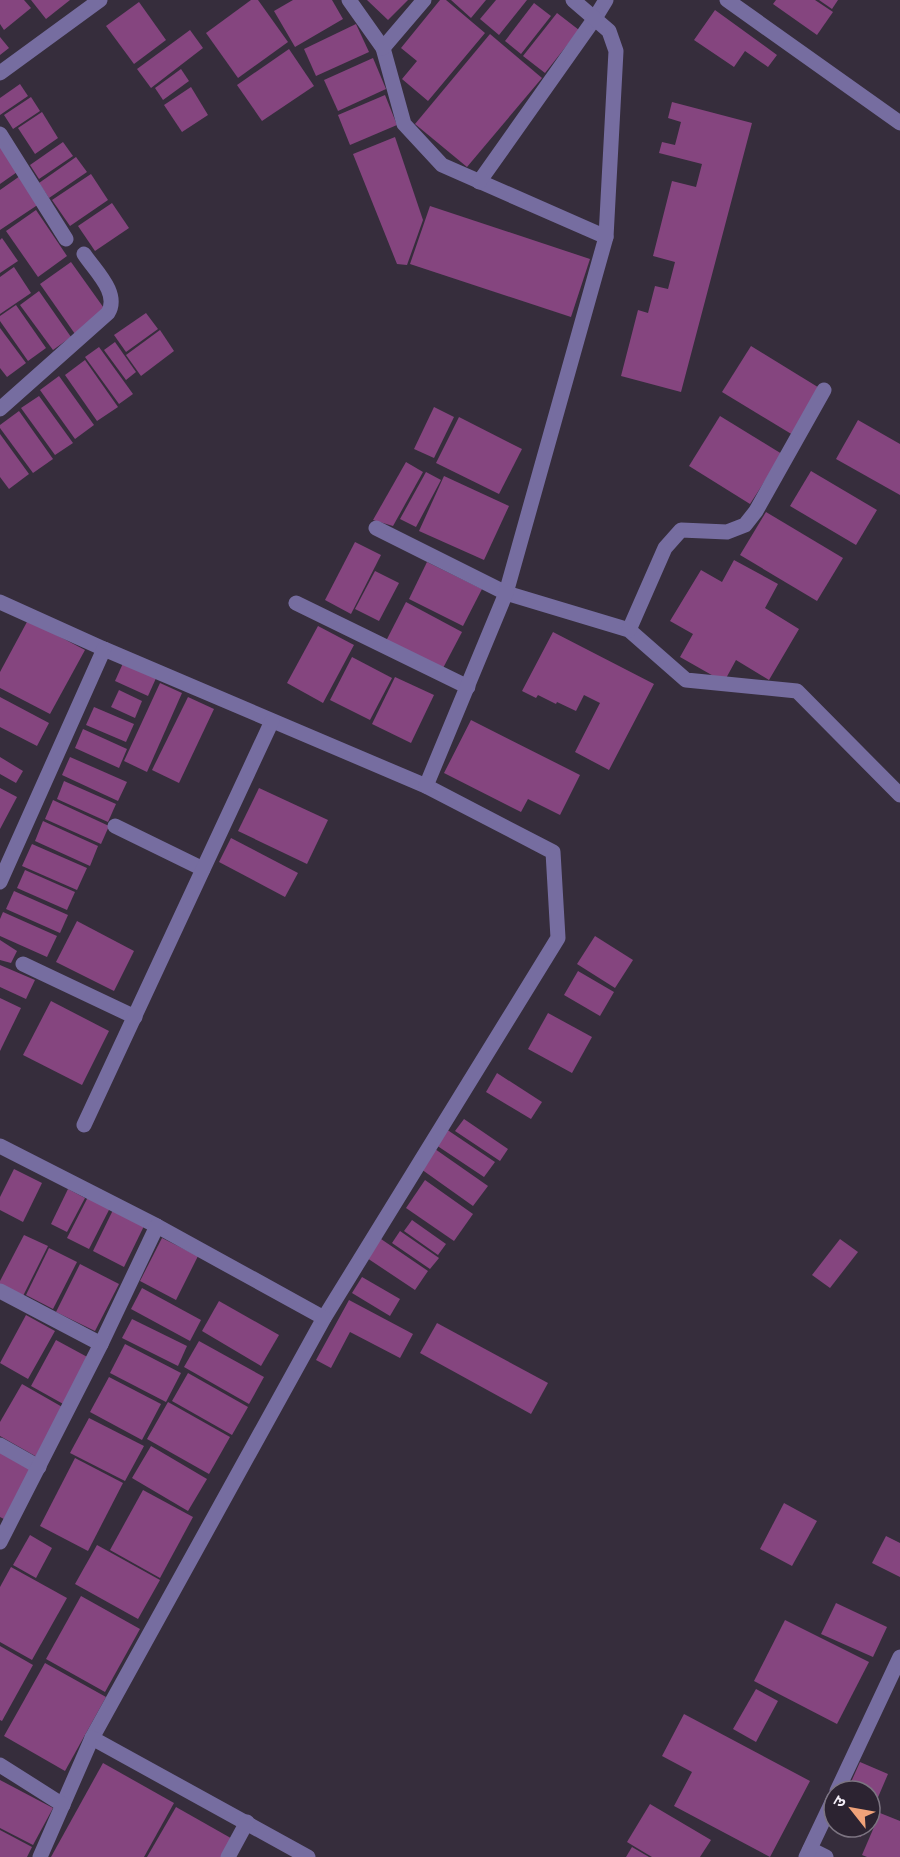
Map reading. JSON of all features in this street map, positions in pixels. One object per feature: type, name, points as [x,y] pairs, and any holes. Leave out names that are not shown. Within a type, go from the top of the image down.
[{"type":"street","points":[[0,73],[100,0]]},
{"type":"street","points":[[349,0],[383,48],[404,124],[442,165],[606,237]]},
{"type":"street","points":[[383,48],[424,0]]},
{"type":"street","points":[[426,786],[506,593],[606,237],[616,51],[609,32],[573,0]]},
{"type":"street","points":[[479,182],[606,0]]},
{"type":"street","points":[[727,0],[900,123]]},
{"type":"street","points":[[0,134],[66,239]]},
{"type":"street","points":[[0,409],[108,313],[112,300],[110,292],[84,254]]},
{"type":"street","points":[[628,630],[665,548],[681,530],[727,532],[745,525],[756,511],[824,390]]},
{"type":"street","points":[[376,528],[506,593],[628,630],[686,680],[797,691],[900,795]]},
{"type":"street","points":[[0,602],[104,649],[426,786],[553,852],[558,938],[324,1318],[92,1738],[40,1857]]},
{"type":"street","points":[[296,603],[468,687]]},
{"type":"street","points":[[0,882],[104,649]]},
{"type":"street","points":[[84,1125],[272,721]]},
{"type":"street","points":[[115,826],[203,869]]},
{"type":"street","points":[[22,964],[135,1017]]},
{"type":"street","points":[[0,1146],[157,1226],[324,1318]]},
{"type":"street","points":[[0,1542],[101,1344],[157,1226]]},
{"type":"street","points":[[0,1291],[101,1344]]},
{"type":"street","points":[[0,1445],[39,1467]]},
{"type":"street","points":[[843,1779],[900,1658]]},
{"type":"street","points":[[92,1738],[308,1857]]},
{"type":"street","points":[[0,1765],[63,1805]]},
{"type":"street","points":[[228,1857],[247,1822]]},
{"type":"street","points":[[822,1823],[808,1853],[826,1857]]},
{"type":"building","points":[[0,0],[24,0],[31,8],[4,30],[0,24]]},
{"type":"building","points":[[31,0],[70,0],[46,19]]},
{"type":"building","points":[[251,0],[258,0],[288,42],[238,78],[206,33]]},
{"type":"building","points":[[293,0],[332,0],[343,19],[295,47],[274,11]]},
{"type":"building","points":[[367,0],[408,0],[388,20]]},
{"type":"building","points":[[440,0],[446,0],[485,33],[428,101],[402,79],[417,61],[401,48]]},
{"type":"building","points":[[451,0],[486,0],[471,18]]},
{"type":"building","points":[[496,0],[527,0],[499,35],[480,19]]},
{"type":"building","points":[[776,0],[815,0],[833,12],[817,35],[773,4]]},
{"type":"building","points":[[819,0],[838,0],[832,9]]},
{"type":"building","points":[[139,2],[166,40],[134,64],[106,26]]},
{"type":"building","points":[[534,3],[551,16],[521,54],[505,41]]},
{"type":"building","points":[[715,10],[777,55],[768,67],[745,51],[734,67],[694,40]]},
{"type":"building","points":[[557,13],[579,30],[545,73],[523,56]]},
{"type":"building","points":[[356,24],[369,52],[316,76],[304,49]]},
{"type":"building","points":[[190,30],[203,48],[151,88],[137,69]]},
{"type":"building","points":[[490,34],[542,78],[467,167],[415,124]]},
{"type":"building","points":[[0,37],[9,48],[0,55]]},
{"type":"building","points":[[289,49],[314,86],[262,121],[237,85]]},
{"type":"building","points":[[373,58],[386,89],[338,111],[324,80]]},
{"type":"building","points":[[181,69],[189,81],[163,100],[155,88]]},
{"type":"building","points":[[20,84],[28,96],[0,115],[0,98]]},
{"type":"building","points":[[191,87],[208,115],[182,132],[164,105]]},
{"type":"building","points":[[385,95],[397,125],[350,145],[338,115]]},
{"type":"building","points":[[31,97],[40,111],[13,129],[4,115]]},
{"type":"building","points":[[672,102],[752,123],[681,392],[621,376],[638,310],[648,313],[655,286],[668,289],[675,262],[653,256],[672,181],[696,187],[702,164],[659,153],[662,142],[675,145],[681,122],[668,118]]},
{"type":"building","points":[[42,112],[58,138],[35,154],[18,128]]},
{"type":"building","points":[[395,137],[423,220],[407,265],[397,264],[353,154]]},
{"type":"building","points":[[0,140],[20,170],[0,184]]},
{"type":"building","points":[[63,142],[73,156],[39,179],[30,165]]},
{"type":"building","points":[[76,157],[87,172],[49,198],[39,183]]},
{"type":"building","points":[[91,174],[108,200],[70,226],[52,200]]},
{"type":"building","points":[[20,176],[39,204],[0,230],[0,190]]},
{"type":"building","points":[[112,203],[129,228],[95,251],[78,226]]},
{"type":"building","points":[[430,206],[590,259],[571,317],[410,264]]},
{"type":"building","points":[[36,210],[67,256],[38,277],[6,231]]},
{"type":"building","points":[[2,238],[18,261],[0,273],[0,240]]},
{"type":"building","points":[[71,262],[106,311],[75,334],[40,284]]},
{"type":"building","points":[[14,267],[31,293],[0,314],[0,277]]},
{"type":"building","points":[[39,291],[71,337],[53,350],[20,305]]},
{"type":"building","points":[[16,305],[46,348],[28,361],[0,321],[0,316]]},
{"type":"building","points":[[146,313],[158,329],[126,352],[114,335]]},
{"type":"building","points":[[0,328],[26,363],[7,377],[0,368]]},
{"type":"building","points":[[160,330],[174,351],[141,376],[126,355]]},
{"type":"building","points":[[115,342],[136,372],[126,380],[104,350]]},
{"type":"building","points":[[751,346],[821,389],[793,435],[722,392]]},
{"type":"building","points":[[99,347],[133,394],[119,404],[85,357]]},
{"type":"building","points":[[85,360],[118,407],[97,421],[65,375]]},
{"type":"building","points":[[59,376],[94,425],[75,439],[40,390]]},
{"type":"building","points":[[39,396],[73,443],[55,455],[21,408]]},
{"type":"building","points":[[434,407],[454,417],[434,458],[414,449]]},
{"type":"building","points":[[19,411],[53,459],[33,473],[0,428],[0,425]]},
{"type":"building","points":[[720,416],[782,454],[750,504],[689,466]]},
{"type":"building","points":[[459,417],[522,449],[499,494],[436,463]]},
{"type":"building","points":[[858,420],[900,444],[900,495],[836,459]]},
{"type":"building","points":[[0,434],[29,474],[9,489],[0,477]]},
{"type":"building","points":[[406,462],[423,472],[393,526],[373,520]]},
{"type":"building","points":[[811,471],[877,510],[856,545],[790,506]]},
{"type":"building","points":[[426,472],[441,480],[416,527],[400,519]]},
{"type":"building","points":[[444,476],[509,506],[484,560],[419,531]]},
{"type":"building","points":[[766,512],[843,558],[817,601],[740,555]]},
{"type":"building","points":[[355,542],[381,555],[351,614],[325,600]]},
{"type":"building","points":[[734,560],[778,584],[765,608],[799,629],[769,680],[736,660],[724,682],[680,657],[693,634],[670,621],[701,570],[722,582]]},
{"type":"building","points":[[427,562],[482,589],[463,626],[409,599]]},
{"type":"building","points":[[375,571],[399,583],[379,621],[355,609]]},
{"type":"building","points":[[406,602],[462,632],[442,670],[386,641]]},
{"type":"building","points":[[28,620],[85,650],[50,714],[0,688],[0,672]]},
{"type":"building","points":[[318,626],[354,645],[323,703],[287,683]]},
{"type":"building","points":[[553,632],[654,684],[609,770],[575,752],[600,703],[584,695],[576,711],[557,702],[556,704],[538,695],[536,698],[522,691]]},
{"type":"building","points":[[352,657],[392,678],[370,720],[330,700]]},
{"type":"building","points":[[124,661],[157,676],[148,696],[115,681]]},
{"type":"building","points":[[395,677],[434,695],[411,743],[372,724]]},
{"type":"building","points":[[160,683],[182,693],[147,772],[124,761]]},
{"type":"building","points":[[119,690],[142,701],[135,718],[111,707]]},
{"type":"building","points":[[0,697],[49,723],[37,746],[0,727]]},
{"type":"building","points":[[188,697],[214,709],[179,783],[152,770]]},
{"type":"building","points":[[94,707],[134,724],[126,742],[86,725]]},
{"type":"building","points":[[471,720],[580,775],[560,815],[528,799],[521,812],[444,773]]},
{"type":"building","points":[[83,729],[127,749],[119,768],[75,748]]},
{"type":"building","points":[[0,757],[23,771],[16,783],[0,774]]},
{"type":"building","points":[[70,757],[127,782],[118,801],[62,775]]},
{"type":"building","points":[[64,781],[116,804],[108,822],[57,799]]},
{"type":"building","points":[[0,788],[17,797],[0,829]]},
{"type":"building","points":[[259,788],[328,820],[307,864],[238,831]]},
{"type":"building","points":[[53,800],[109,826],[101,844],[45,819]]},
{"type":"building","points":[[43,821],[98,846],[90,866],[35,841]]},
{"type":"building","points":[[231,838],[298,873],[285,897],[219,862]]},
{"type":"building","points":[[32,844],[87,868],[77,890],[22,866]]},
{"type":"building","points":[[25,870],[75,892],[67,910],[17,888]]},
{"type":"building","points":[[14,891],[68,915],[60,933],[6,909]]},
{"type":"building","points":[[3,912],[57,936],[47,957],[0,936],[0,919]]},
{"type":"building","points":[[77,921],[134,951],[114,991],[56,962]]},
{"type":"building","points":[[595,936],[633,960],[615,988],[577,964]]},
{"type":"building","points":[[0,940],[17,951],[11,963],[0,960]]},
{"type":"building","points":[[0,965],[35,980],[26,999],[0,987]]},
{"type":"building","points":[[578,971],[614,992],[600,1016],[564,995]]},
{"type":"building","points":[[0,998],[21,1008],[0,1051]]},
{"type":"building","points":[[51,1001],[109,1031],[82,1085],[23,1055]]},
{"type":"building","points":[[548,1013],[592,1037],[572,1073],[528,1049]]},
{"type":"building","points":[[497,1073],[542,1102],[531,1119],[486,1092]]},
{"type":"building","points":[[464,1119],[508,1149],[500,1161],[455,1131]]},
{"type":"building","points":[[446,1129],[495,1162],[484,1177],[436,1145]]},
{"type":"building","points":[[435,1149],[488,1186],[473,1206],[421,1169]]},
{"type":"building","points":[[14,1169],[42,1183],[23,1222],[0,1210],[0,1197]]},
{"type":"building","points":[[425,1180],[473,1214],[454,1241],[406,1208]]},
{"type":"building","points":[[68,1189],[85,1198],[67,1232],[51,1224]]},
{"type":"building","points":[[89,1195],[111,1206],[89,1249],[67,1238]]},
{"type":"building","points":[[113,1210],[144,1226],[124,1267],[93,1251]]},
{"type":"building","points":[[412,1220],[446,1244],[438,1255],[404,1231]]},
{"type":"building","points":[[400,1231],[439,1258],[430,1269],[392,1243]]},
{"type":"building","points":[[24,1235],[48,1246],[23,1296],[0,1284],[0,1281]]},
{"type":"building","points":[[162,1238],[198,1256],[176,1300],[140,1281]]},
{"type":"building","points":[[381,1239],[428,1271],[415,1290],[367,1258]]},
{"type":"building","points":[[840,1239],[858,1252],[830,1288],[812,1275]]},
{"type":"building","points":[[49,1248],[77,1262],[53,1309],[26,1295]]},
{"type":"building","points":[[80,1264],[119,1284],[95,1331],[56,1312]]},
{"type":"building","points":[[362,1277],[400,1299],[390,1316],[352,1293]]},
{"type":"building","points":[[142,1288],[201,1320],[190,1341],[131,1309]]},
{"type":"building","points":[[349,1300],[413,1334],[400,1358],[350,1332],[331,1368],[316,1360]]},
{"type":"building","points":[[219,1301],[279,1335],[261,1366],[202,1331]]},
{"type":"building","points":[[26,1315],[55,1331],[28,1379],[0,1363]]},
{"type":"building","points":[[132,1319],[187,1346],[178,1366],[122,1338]]},
{"type":"building","points":[[437,1323],[548,1383],[531,1414],[420,1353]]},
{"type":"building","points":[[56,1340],[91,1359],[65,1405],[31,1386]]},
{"type":"building","points":[[199,1341],[264,1377],[249,1404],[184,1367]]},
{"type":"building","points":[[125,1344],[181,1373],[166,1402],[110,1373]]},
{"type":"building","points":[[188,1373],[248,1407],[232,1435],[172,1401]]},
{"type":"building","points":[[109,1377],[161,1404],[142,1440],[90,1412]]},
{"type":"building","points":[[22,1384],[64,1408],[37,1457],[0,1436],[0,1422]]},
{"type":"building","points":[[168,1402],[230,1437],[209,1474],[147,1439]]},
{"type":"building","points":[[89,1418],[144,1446],[125,1481],[70,1453]]},
{"type":"building","points":[[151,1446],[207,1479],[188,1511],[132,1478]]},
{"type":"building","points":[[0,1449],[33,1468],[4,1519],[0,1517]]},
{"type":"building","points":[[75,1458],[123,1483],[88,1551],[40,1526]]},
{"type":"building","points":[[143,1490],[193,1517],[160,1578],[110,1550]]},
{"type":"building","points":[[784,1503],[817,1521],[792,1566],[760,1549]]},
{"type":"building","points":[[30,1535],[52,1548],[36,1578],[13,1565]]},
{"type":"building","points":[[886,1536],[900,1543],[900,1577],[872,1563]]},
{"type":"building","points":[[97,1545],[160,1580],[138,1619],[75,1584]]},
{"type":"building","points":[[11,1567],[67,1598],[32,1660],[0,1642],[0,1587]]},
{"type":"building","points":[[81,1596],[140,1629],[105,1692],[46,1659]]},
{"type":"building","points":[[836,1603],[887,1627],[873,1657],[821,1634]]},
{"type":"building","points":[[785,1620],[869,1662],[837,1724],[754,1681]]},
{"type":"building","points":[[0,1646],[33,1665],[2,1721],[0,1720]]},
{"type":"building","points":[[45,1663],[106,1697],[65,1771],[4,1736]]},
{"type":"building","points":[[756,1689],[778,1701],[756,1742],[733,1729]]},
{"type":"building","points":[[684,1714],[810,1781],[770,1857],[674,1806],[692,1772],[662,1756]]},
{"type":"building","points":[[860,1762],[888,1774],[882,1788],[882,1779],[852,1779]]},
{"type":"building","points":[[103,1763],[174,1803],[144,1857],[51,1857]]},
{"type":"building","points":[[0,1780],[53,1808],[33,1845],[0,1828]]},
{"type":"building","points":[[650,1804],[711,1840],[700,1857],[652,1857],[627,1842]]},
{"type":"building","points":[[176,1807],[236,1841],[227,1857],[147,1857]]},
{"type":"building","points":[[882,1814],[900,1821],[900,1857],[862,1855],[869,1839],[882,1839]]},
{"type":"building","points":[[0,1830],[32,1847],[27,1857],[0,1857]]},
{"type":"building","points":[[632,1847],[649,1857],[626,1857]]}]
